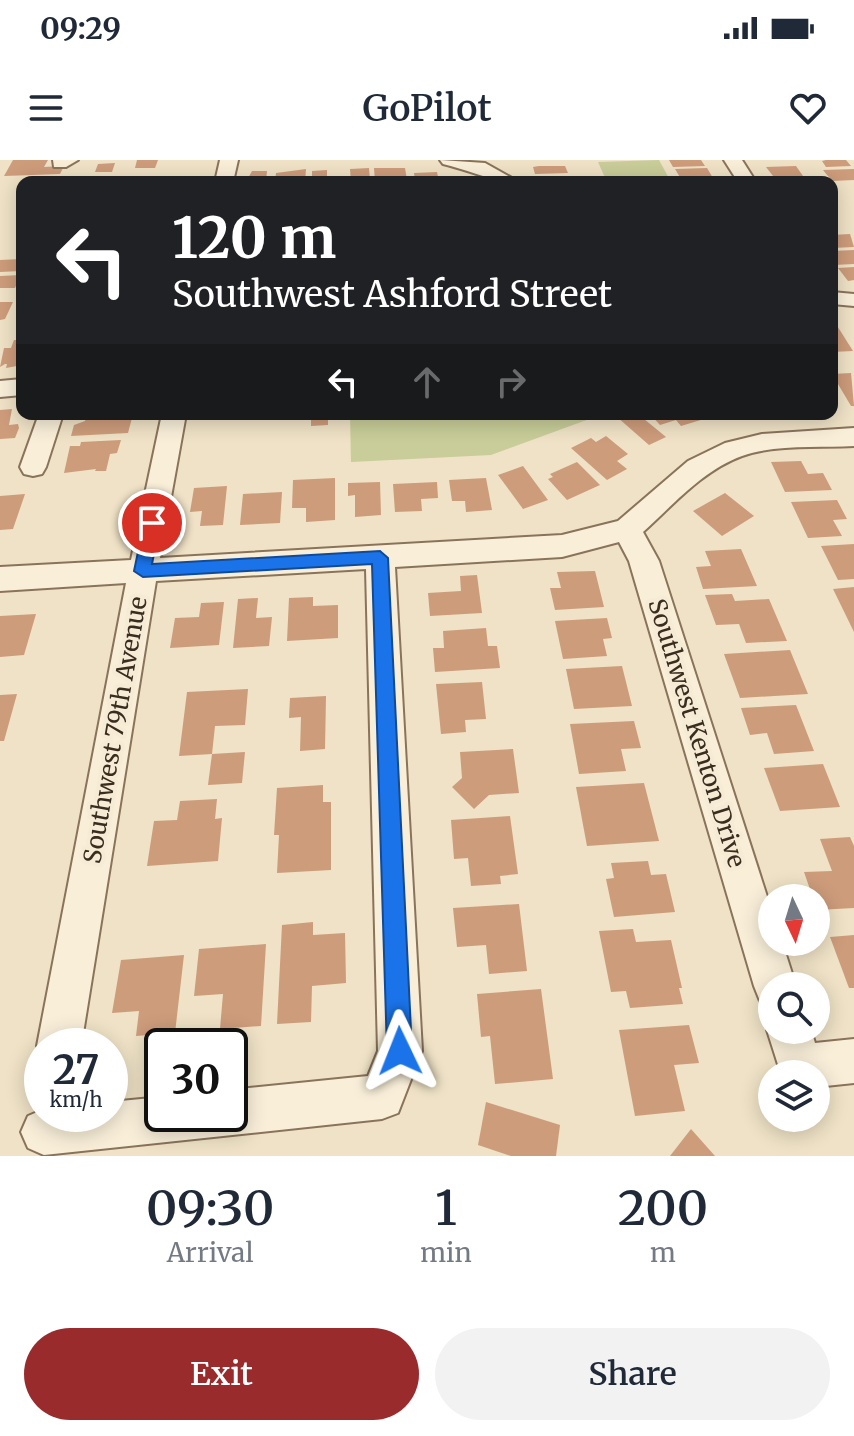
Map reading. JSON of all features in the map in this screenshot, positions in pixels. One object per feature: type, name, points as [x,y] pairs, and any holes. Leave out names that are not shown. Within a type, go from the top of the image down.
[{"type":"street","points":[[449,160],[488,163]]},
{"type":"street","points":[[33,467],[49,420]]},
{"type":"street","name":"Southwest 79th Avenue","points":[[62,1028],[173,420]]},
{"type":"street","points":[[0,579],[562,546],[627,529],[715,456],[762,443],[853,439]]},
{"type":"street","name":"Southwest Kenton Drive","points":[[627,529],[644,561],[771,972]]},
{"type":"street","points":[[248,1111],[382,1097],[400,1051],[380,558]]},
{"type":"street","points":[[793,1044],[800,1066],[854,1061]]},
{"type":"street","points":[[43,1134],[144,1123]]},
{"type":"green space","points":[[659,160],[668,176],[604,176],[598,162]]},
{"type":"green space","points":[[350,420],[587,420],[491,455],[351,462]]},
{"type":"building","points":[[13,160],[48,160],[44,167],[64,166],[60,174],[4,176]]},
{"type":"building","points":[[137,160],[158,160],[155,168],[135,168]]},
{"type":"building","points":[[669,160],[701,160],[705,166],[673,167]]},
{"type":"building","points":[[846,160],[851,166],[826,167],[822,161]]},
{"type":"building","points":[[115,163],[112,172],[95,172],[98,164]]},
{"type":"building","points":[[565,166],[568,173],[535,174],[533,167]]},
{"type":"building","points":[[796,166],[803,176],[773,176],[766,167]]},
{"type":"building","points":[[369,168],[370,176],[351,176],[350,169]]},
{"type":"building","points":[[374,168],[405,168],[406,176],[375,176]]},
{"type":"building","points":[[707,168],[712,176],[679,176],[675,169]]},
{"type":"building","points":[[306,169],[305,176],[276,176],[276,173]]},
{"type":"building","points":[[854,169],[854,180],[838,181],[838,176],[828,176],[823,170]]},
{"type":"building","points":[[327,170],[327,176],[312,176],[312,171]]},
{"type":"building","points":[[252,171],[267,171],[267,176],[249,176]]},
{"type":"building","points":[[437,172],[438,176],[414,176],[414,173]]},
{"type":"building","points":[[850,234],[854,247],[838,248],[838,235]]},
{"type":"building","points":[[854,250],[854,264],[838,265],[838,251]]},
{"type":"building","points":[[16,259],[16,271],[0,272],[0,260]]},
{"type":"building","points":[[854,267],[854,280],[848,281],[838,268]]},
{"type":"building","points":[[16,275],[15,288],[0,288],[0,276]]},
{"type":"building","points":[[0,302],[13,302],[5,319],[0,320]]},
{"type":"building","points":[[838,327],[853,351],[838,352]]},
{"type":"building","points":[[16,340],[16,366],[6,368],[5,364],[0,367],[4,348],[11,348]]},
{"type":"building","points":[[851,373],[854,406],[851,406],[838,384],[838,374]]},
{"type":"building","points":[[12,409],[9,425],[18,424],[19,428],[15,438],[0,439],[0,410]]},
{"type":"building","points":[[131,420],[128,433],[71,436],[74,425],[85,421]]},
{"type":"building","points":[[311,420],[328,420],[328,425],[311,426]]},
{"type":"building","points":[[620,420],[645,420],[666,437],[649,445]]},
{"type":"building","points":[[655,420],[676,420],[660,425]]},
{"type":"building","points":[[676,420],[701,420],[681,426]]},
{"type":"building","points":[[606,436],[628,454],[617,461],[627,469],[607,480],[571,448],[591,438],[596,442]]},
{"type":"building","points":[[121,440],[117,453],[110,454],[106,471],[96,469],[64,473],[70,446],[80,446],[81,442]]},
{"type":"building","points":[[801,461],[808,474],[823,473],[832,490],[785,492],[771,462]]},
{"type":"building","points":[[577,462],[600,485],[567,500],[548,479],[553,477],[550,474]]},
{"type":"building","points":[[523,466],[548,500],[523,509],[498,475]]},
{"type":"building","points":[[335,478],[335,520],[306,522],[306,508],[292,508],[293,480]]},
{"type":"building","points":[[486,478],[492,510],[466,512],[465,501],[452,501],[449,480]]},
{"type":"building","points":[[380,482],[381,515],[355,517],[355,495],[348,496],[348,483]]},
{"type":"building","points":[[437,482],[438,498],[421,499],[422,511],[395,512],[393,484]]},
{"type":"building","points":[[227,486],[223,525],[200,526],[202,511],[190,512],[194,488]]},
{"type":"building","points":[[282,492],[280,523],[240,525],[243,494]]},
{"type":"building","points":[[725,493],[754,516],[722,536],[693,511]]},
{"type":"building","points":[[25,494],[13,529],[0,530],[0,496]]},
{"type":"building","points":[[837,500],[847,519],[833,520],[842,536],[808,538],[791,502]]},
{"type":"building","points":[[854,544],[854,579],[838,580],[821,546]]},
{"type":"building","points":[[741,549],[757,586],[703,589],[696,567],[711,566],[705,551]]},
{"type":"building","points":[[595,571],[604,607],[555,610],[550,588],[561,588],[557,572]]},
{"type":"building","points":[[477,575],[482,613],[430,616],[428,593],[461,591],[460,576]]},
{"type":"building","points":[[854,587],[854,632],[833,589]]},
{"type":"building","points":[[732,594],[735,601],[769,599],[787,641],[746,643],[739,624],[716,625],[705,595]]},
{"type":"building","points":[[313,597],[313,606],[338,605],[338,638],[287,641],[289,598]]},
{"type":"building","points":[[258,598],[256,618],[272,617],[269,646],[233,648],[238,599]]},
{"type":"building","points":[[224,602],[219,645],[170,648],[175,618],[199,617],[201,603]]},
{"type":"building","points":[[36,614],[24,655],[0,657],[0,616]]},
{"type":"building","points":[[607,618],[612,638],[603,639],[607,656],[563,659],[555,621]]},
{"type":"building","points":[[486,628],[488,646],[497,646],[500,668],[435,672],[433,648],[444,648],[443,631]]},
{"type":"building","points":[[790,650],[808,694],[740,698],[724,654]]},
{"type":"building","points":[[622,666],[632,706],[574,709],[566,669]]},
{"type":"building","points":[[482,682],[486,719],[465,720],[466,732],[441,734],[436,684]]},
{"type":"building","points":[[248,689],[245,725],[215,726],[212,754],[179,756],[187,692]]},
{"type":"building","points":[[17,694],[4,741],[0,741],[0,695]]},
{"type":"building","points":[[326,696],[325,749],[300,751],[301,717],[289,718],[290,698]]},
{"type":"building","points":[[796,705],[814,751],[774,754],[767,733],[750,735],[741,708]]},
{"type":"building","points":[[634,721],[641,748],[621,749],[626,771],[579,774],[570,724]]},
{"type":"building","points":[[513,749],[519,793],[489,795],[474,809],[452,787],[462,778],[460,752]]},
{"type":"building","points":[[245,752],[242,783],[208,785],[212,754]]},
{"type":"building","points":[[823,764],[840,807],[780,811],[764,768]]},
{"type":"building","points":[[644,783],[659,841],[587,846],[576,787]]},
{"type":"building","points":[[323,785],[323,802],[331,802],[331,870],[277,873],[279,835],[274,835],[277,788]]},
{"type":"building","points":[[217,799],[215,819],[222,818],[218,861],[147,866],[154,821],[177,820],[180,801]]},
{"type":"building","points":[[510,816],[518,874],[500,876],[501,884],[471,886],[468,858],[454,859],[451,820]]},
{"type":"building","points":[[850,837],[854,846],[854,908],[830,909],[830,884],[808,884],[804,872],[832,871],[820,839]]},
{"type":"building","points":[[648,861],[651,875],[666,874],[675,912],[614,917],[606,879],[614,878],[611,863]]},
{"type":"building","points":[[519,904],[527,971],[489,974],[486,945],[457,947],[453,908]]},
{"type":"building","points":[[313,922],[313,935],[345,933],[346,983],[312,986],[311,1022],[277,1024],[282,925]]},
{"type":"building","points":[[633,929],[636,942],[671,940],[683,1004],[630,1008],[626,991],[611,992],[599,931]]},
{"type":"building","points":[[854,935],[854,988],[849,988],[830,937]]},
{"type":"building","points":[[266,944],[261,1026],[220,1028],[223,994],[194,996],[199,949]]},
{"type":"building","points":[[184,955],[176,1028],[144,1028],[144,1035],[136,1036],[139,1011],[112,1013],[121,960]]},
{"type":"building","points":[[541,989],[553,1079],[495,1084],[490,1036],[481,1037],[477,994]]},
{"type":"building","points":[[689,1025],[699,1063],[674,1065],[685,1111],[635,1116],[619,1030]]},
{"type":"building","points":[[486,1102],[560,1125],[556,1156],[511,1156],[478,1145]]},
{"type":"building","points":[[691,1129],[715,1156],[670,1156]]},
{"type":"route","points":[[152,523],[143,571],[380,558],[400,1051]]}]
